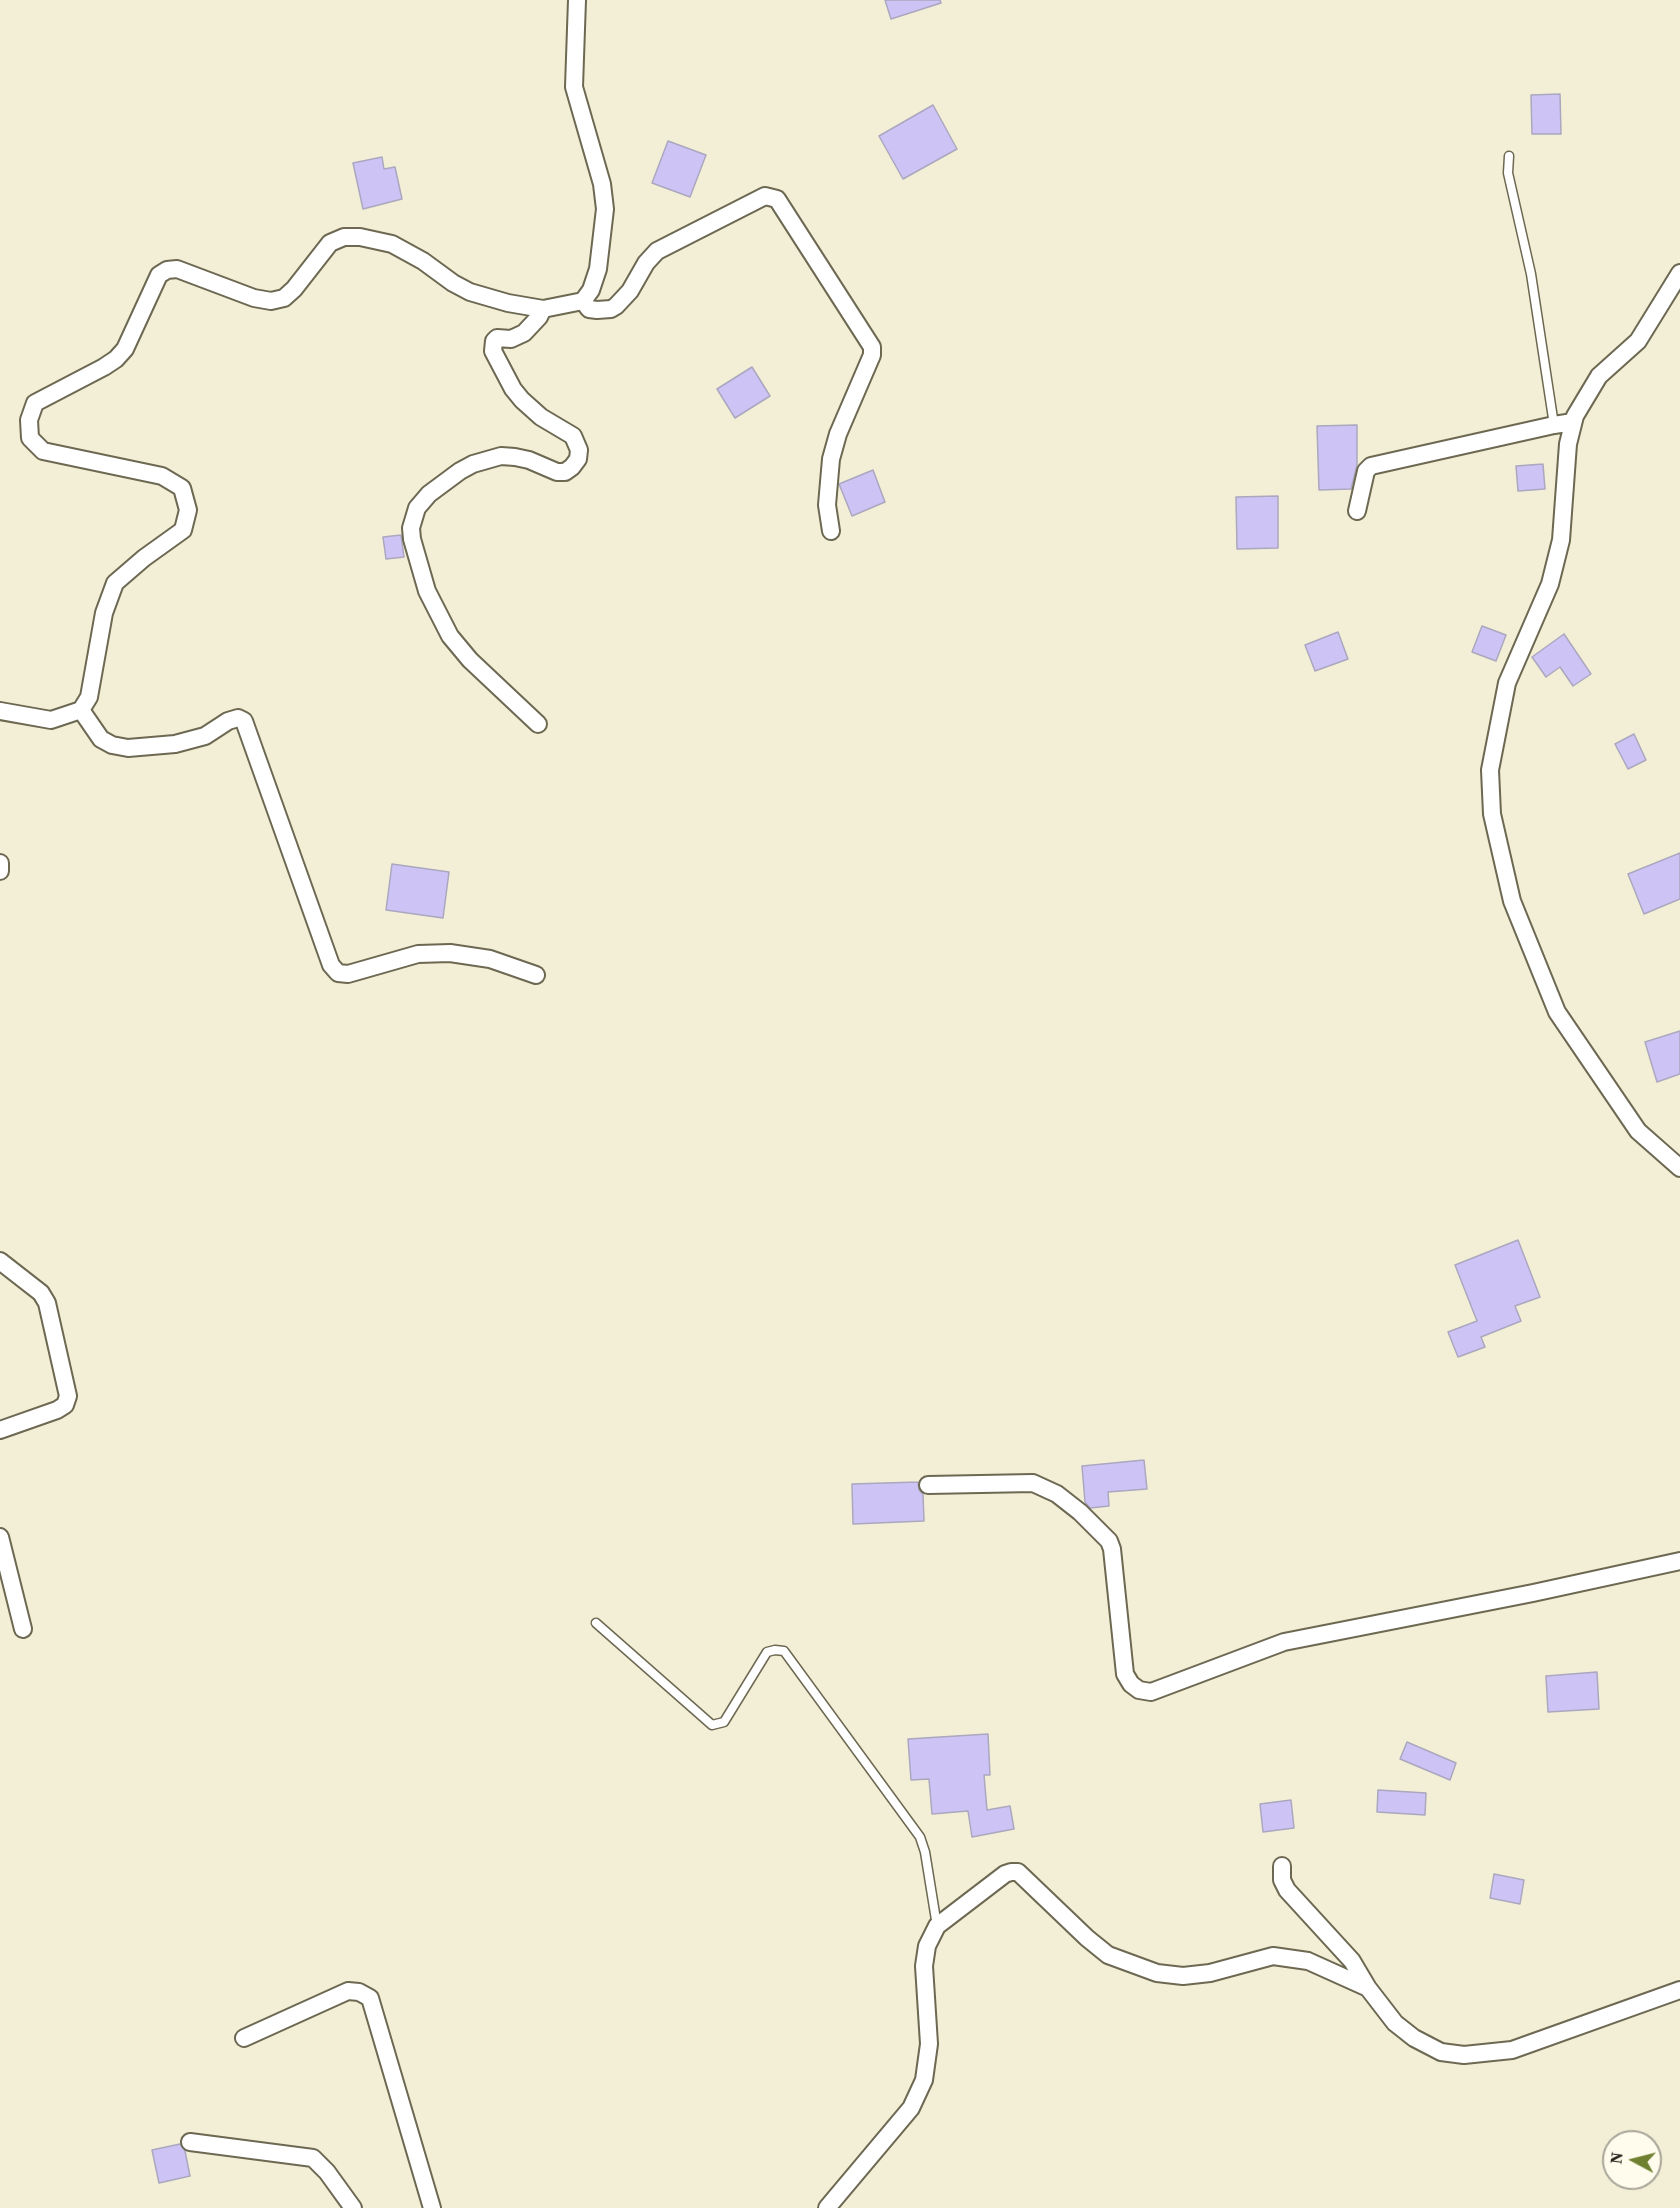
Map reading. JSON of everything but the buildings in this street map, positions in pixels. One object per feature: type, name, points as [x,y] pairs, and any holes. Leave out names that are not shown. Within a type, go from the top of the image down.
[{"type":"street","points":[[0,711],[51,720],[81,710],[89,697],[104,613],[115,583],[144,558],[183,530],[188,510],[182,488],[162,476],[43,451],[30,438],[29,420],[35,404],[116,359],[125,349],[159,275],[167,270],[177,269],[254,298],[271,301],[284,298],[294,289],[330,243],[344,237],[360,237],[392,244],[470,292],[508,303],[543,309],[583,301],[591,290],[598,269],[605,209],[602,184],[574,87],[578,0]]},
{"type":"street","points":[[583,301],[589,309],[611,309],[630,291],[646,263],[657,251],[765,196],[777,199],[872,347],[872,355],[838,434],[831,459],[827,505],[831,531]]},
{"type":"street","points":[[1680,273],[1638,341],[1599,376],[1574,422],[1568,444],[1561,540],[1550,584],[1507,683],[1490,770],[1492,814],[1512,901],[1557,1012],[1638,1131],[1680,1168]]},
{"type":"street","points":[[538,724],[470,660],[450,636],[427,591],[411,539],[411,528],[417,508],[429,494],[473,464],[501,456],[515,457],[529,460],[557,472],[565,472],[578,459],[579,450],[573,436],[541,417],[522,400],[493,351],[494,341],[497,338],[511,339],[524,333],[539,317],[543,309]]},
{"type":"street","points":[[1357,511],[1366,471],[1371,466],[1574,422]]},
{"type":"street","points":[[81,710],[100,740],[129,748],[175,744],[205,736],[237,718],[244,722],[331,965],[338,973],[348,974],[418,954],[450,953],[490,959],[536,975]]},
{"type":"street","points":[[0,863],[0,870]]},
{"type":"street","points":[[0,1261],[41,1293],[47,1303],[68,1396],[65,1405],[57,1410],[0,1430]]},
{"type":"street","points":[[928,1485],[1033,1483],[1057,1494],[1080,1512],[1109,1541],[1112,1549],[1125,1674],[1131,1684],[1139,1690],[1151,1692],[1284,1642],[1533,1593],[1680,1561]]},
{"type":"street","points":[[0,1537],[23,1629]]},
{"type":"street","points":[[1282,1866],[1282,1880],[1287,1890],[1352,1960],[1368,1988],[1395,2023],[1414,2038],[1440,2052],[1464,2055],[1512,2050],[1680,1990]]},
{"type":"street","points":[[828,2208],[911,2108],[924,2080],[929,2044],[924,1966],[927,1946],[937,1926],[1005,1874],[1018,1872],[1108,1955],[1157,1973],[1183,1976],[1210,1973],[1273,1956],[1290,1957],[1308,1960],[1368,1988]]},
{"type":"street","points":[[244,2038],[348,1991],[359,1992],[370,1998],[432,2208]]},
{"type":"street","points":[[190,2142],[313,2158],[327,2172],[353,2208]]},
{"type":"lane","points":[[1509,156],[1508,173],[1531,274],[1554,425]]},
{"type":"lane","points":[[596,1623],[712,1725],[724,1722],[767,1652],[784,1651],[920,1837],[925,1852],[937,1926]]}]
